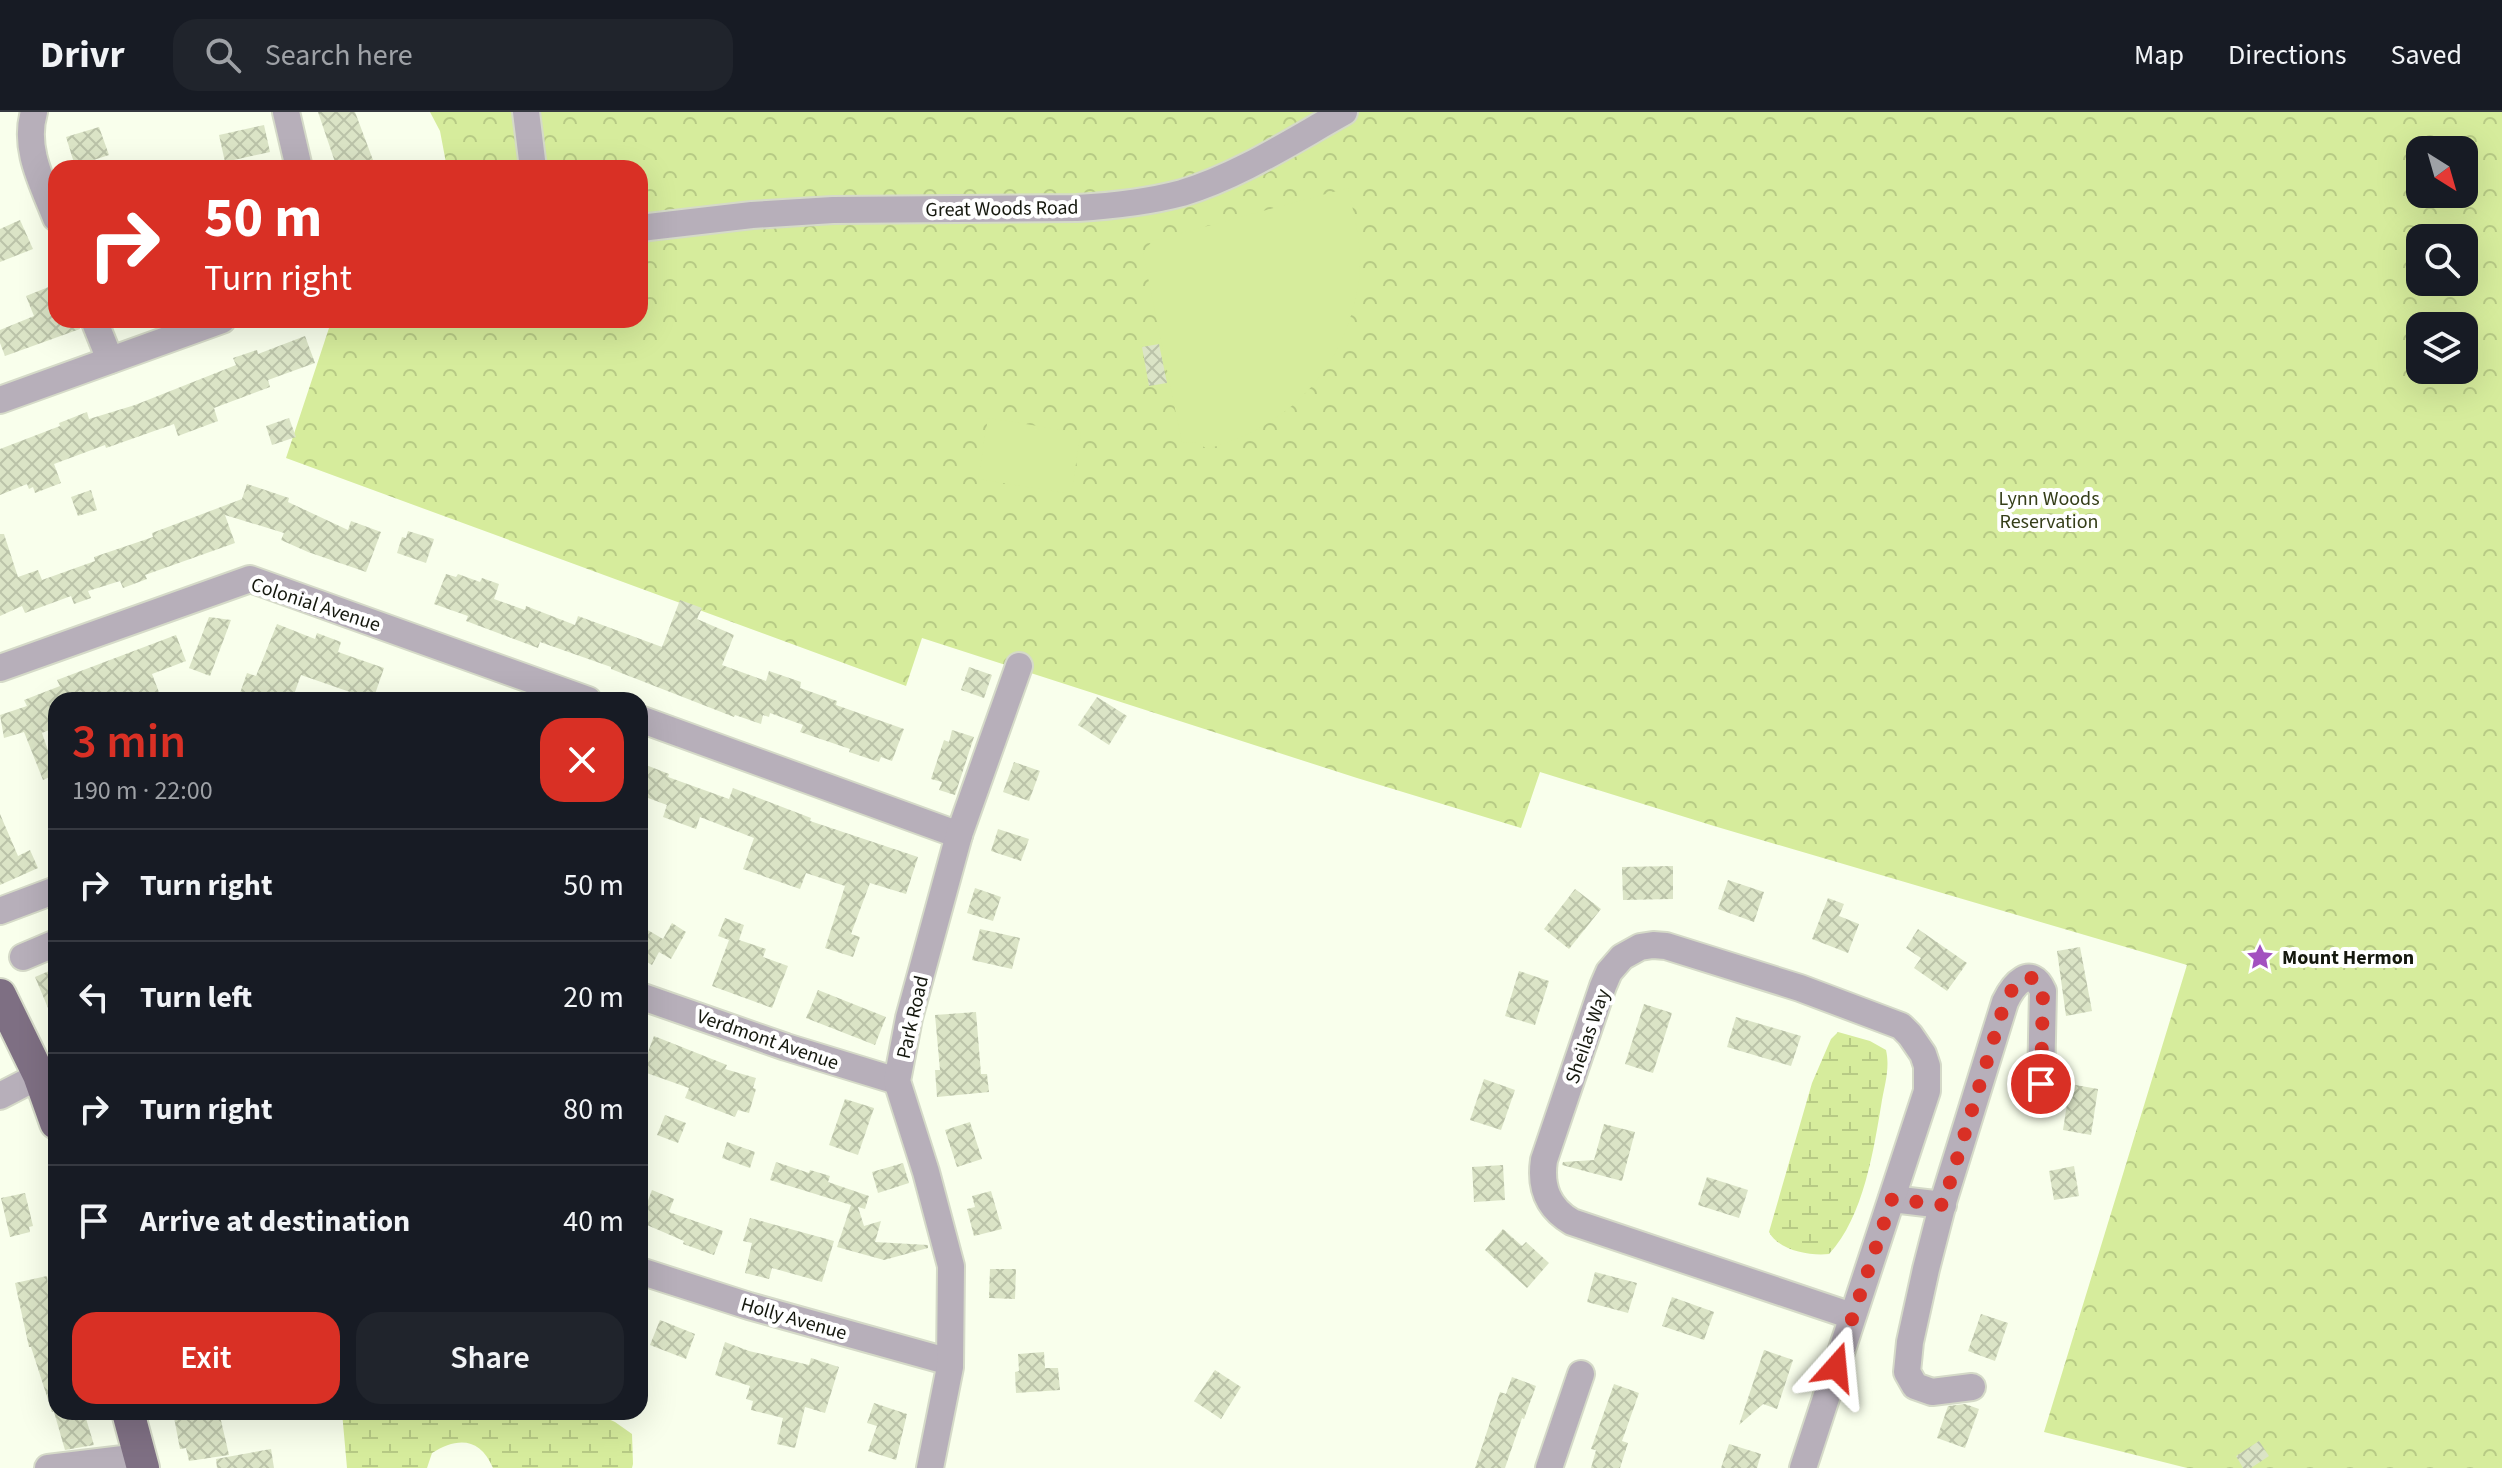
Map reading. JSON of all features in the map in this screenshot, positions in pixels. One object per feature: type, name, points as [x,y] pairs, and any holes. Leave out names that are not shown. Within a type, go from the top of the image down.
[{"type":"main road","points":[[5,1016],[48,1071]]},
{"type":"main road","points":[[130,1420],[142,1462]]},
{"type":"street","points":[[34,112],[30,127],[31,149],[48,196]]},
{"type":"street","points":[[286,112],[297,160]]},
{"type":"street","points":[[526,112],[532,160]]},
{"type":"street","name":"Great Woods Road","points":[[648,227],[752,215],[833,210],[1115,205],[1183,192],[1211,182],[1344,112]]},
{"type":"street","points":[[97,328],[110,360]]},
{"type":"street","points":[[0,400],[200,328]]},
{"type":"street","name":"Colonial Avenue","points":[[0,668],[250,579],[566,692]]},
{"type":"street","name":"Park Road","points":[[930,1468],[950,1362],[951,1266],[897,1081],[909,1018],[959,835],[1019,666]]},
{"type":"street","points":[[648,722],[959,835]]},
{"type":"street","points":[[0,911],[48,893]]},
{"type":"street","points":[[23,957],[48,946]]},
{"type":"street","name":"Sheilas Way","points":[[1803,1468],[1927,1091],[1927,1066],[1918,1045],[1901,1026],[1800,988],[1666,946],[1640,947],[1629,952],[1614,964],[1603,986],[1544,1160],[1543,1185],[1552,1205],[1572,1222],[1852,1316]]},
{"type":"street","points":[[1972,1387],[1932,1392],[1915,1386],[1907,1372],[1910,1342],[1943,1205],[2005,1002],[2013,988],[2031,977],[2043,991],[2041,1084]]},
{"type":"street","name":"Verdmont Avenue","points":[[648,999],[786,1047],[897,1081]]},
{"type":"street","points":[[0,1096],[48,1071]]},
{"type":"street","points":[[1892,1199],[1943,1205]]},
{"type":"street","name":"Holly Avenue","points":[[648,1274],[749,1306],[950,1362]]},
{"type":"street","points":[[1549,1468],[1581,1374]]},
{"type":"street","points":[[48,1468],[142,1462]]},
{"type":"green space","name":"Lynn Woods Reservation","points":[[430,112],[2502,112],[2502,1468],[2187,1468],[2044,1432],[2187,965],[1540,772],[1521,828],[922,638],[906,686],[286,458],[329,328],[648,328],[648,160],[445,160],[440,131]]},
{"type":"green space","points":[[1348,188],[1359,245],[1359,280],[1342,340],[1327,366],[1310,389],[1289,409],[1264,425],[1237,439],[1207,449],[1197,442],[1182,443],[1143,253],[1152,241]]},
{"type":"green space","points":[[988,418],[1081,433],[1071,494],[978,479]]},
{"type":"green space","points":[[1838,1032],[1870,1041],[1886,1050],[1887,1075],[1866,1181],[1851,1221],[1829,1254],[1804,1253],[1780,1244],[1769,1232],[1812,1083],[1831,1039]]},
{"type":"green space","points":[[343,1420],[611,1420],[632,1434],[632,1468],[493,1468],[482,1450],[475,1445],[459,1443],[432,1453],[427,1468],[347,1468]]},
{"type":"building","points":[[318,112],[355,112],[373,160],[334,160]]},
{"type":"building","points":[[264,125],[270,152],[225,160],[219,135]]},
{"type":"building","points":[[99,127],[109,155],[94,160],[73,160],[66,137]]},
{"type":"building","points":[[20,220],[33,249],[0,262],[0,229]]},
{"type":"building","points":[[48,287],[48,328],[80,329],[5,356],[0,343],[0,330],[34,316],[26,296]]},
{"type":"building","points":[[305,336],[315,363],[268,380],[270,387],[214,408],[218,421],[178,436],[174,424],[106,448],[105,445],[54,464],[61,483],[35,493],[33,487],[29,489],[27,484],[0,495],[0,449],[87,412],[89,419],[135,405],[236,365],[233,358],[257,350],[258,354]]},
{"type":"building","points":[[1159,344],[1167,383],[1149,386],[1142,347]]},
{"type":"building","points":[[289,418],[296,437],[272,445],[266,426]]},
{"type":"building","points":[[247,484],[289,498],[288,502],[348,530],[351,521],[381,532],[366,572],[281,540],[284,533],[225,515],[235,543],[145,575],[147,579],[123,588],[120,581],[88,591],[91,598],[74,604],[71,596],[25,613],[22,606],[0,616],[0,534],[4,534],[18,577],[38,570],[42,580],[242,499]]},
{"type":"building","points":[[91,490],[97,510],[78,516],[71,497]]},
{"type":"building","points":[[408,531],[434,539],[426,563],[397,553],[402,537],[406,538]]},
{"type":"building","points":[[446,574],[456,577],[458,574],[480,582],[482,578],[499,584],[494,599],[525,610],[526,606],[575,625],[578,616],[662,647],[680,600],[702,608],[697,619],[734,635],[722,665],[766,681],[769,671],[801,682],[800,688],[837,701],[836,705],[904,729],[892,761],[881,757],[879,762],[849,752],[850,749],[800,732],[803,725],[770,713],[769,717],[763,715],[761,724],[734,717],[611,667],[540,642],[538,648],[466,621],[468,616],[434,604]]},
{"type":"building","points":[[209,617],[231,620],[210,676],[189,668]]},
{"type":"building","points":[[277,624],[315,639],[317,633],[341,642],[338,652],[384,668],[376,692],[350,692],[301,675],[295,692],[240,692],[247,673],[256,676]]},
{"type":"building","points":[[176,635],[186,661],[152,674],[159,692],[48,692],[48,730],[42,733],[48,751],[48,778],[43,780],[24,732],[4,738],[0,715],[27,706],[24,700],[60,686],[57,680]]},
{"type":"building","points":[[969,667],[992,675],[984,698],[961,690]]},
{"type":"building","points":[[1097,697],[1127,716],[1109,745],[1078,725]]},
{"type":"building","points":[[952,730],[974,737],[955,795],[939,790],[942,782],[931,779],[944,740],[949,742]]},
{"type":"building","points":[[1014,762],[1040,771],[1029,801],[1003,792]]},
{"type":"building","points":[[648,766],[669,774],[668,777],[729,799],[733,788],[811,818],[810,821],[918,857],[906,894],[870,883],[851,934],[860,937],[853,957],[825,948],[845,886],[806,873],[800,889],[743,869],[754,838],[700,817],[696,829],[663,817],[667,805],[648,798]]},
{"type":"building","points":[[0,814],[18,856],[30,850],[38,868],[0,885]]},
{"type":"building","points":[[998,829],[1029,839],[1021,861],[991,851]]},
{"type":"building","points":[[1673,866],[1673,899],[1623,900],[1622,867]]},
{"type":"building","points":[[1728,880],[1764,892],[1754,922],[1718,909]]},
{"type":"building","points":[[975,888],[1001,897],[993,921],[967,913]]},
{"type":"building","points":[[1575,889],[1601,909],[1569,949],[1544,929]]},
{"type":"building","points":[[1828,898],[1844,904],[1839,916],[1859,924],[1848,953],[1812,939]]},
{"type":"building","points":[[725,918],[744,925],[739,940],[766,949],[763,957],[788,966],[772,1008],[712,986],[729,940],[718,936]]},
{"type":"building","points":[[672,923],[686,932],[671,959],[659,952],[652,965],[648,963],[648,930],[663,939]]},
{"type":"building","points":[[980,929],[1020,938],[1012,969],[972,960]]},
{"type":"building","points":[[1918,929],[1967,963],[1947,991],[1914,968],[1921,958],[1906,948]]},
{"type":"building","points":[[2080,947],[2092,1011],[2066,1016],[2057,951]]},
{"type":"building","points":[[48,971],[48,1008],[35,977]]},
{"type":"building","points":[[1519,971],[1549,981],[1535,1025],[1505,1016]]},
{"type":"building","points":[[818,990],[886,1017],[875,1045],[806,1018]]},
{"type":"building","points":[[1644,1004],[1672,1013],[1653,1073],[1625,1064]]},
{"type":"building","points":[[976,1012],[981,1074],[987,1074],[989,1092],[937,1097],[935,1070],[940,1070],[935,1015]]},
{"type":"building","points":[[1736,1017],[1801,1036],[1791,1066],[1727,1047]]},
{"type":"building","points":[[654,1036],[727,1065],[725,1069],[756,1078],[749,1113],[738,1110],[735,1117],[685,1098],[689,1088],[648,1073],[648,1052]]},
{"type":"building","points":[[1484,1079],[1515,1090],[1501,1130],[1470,1120]]},
{"type":"building","points":[[2070,1084],[2098,1089],[2091,1135],[2063,1130]]},
{"type":"building","points":[[845,1099],[874,1108],[858,1155],[829,1145]]},
{"type":"building","points":[[665,1115],[686,1123],[678,1143],[657,1135]]},
{"type":"building","points":[[970,1122],[982,1159],[957,1167],[945,1130]]},
{"type":"building","points":[[1604,1124],[1635,1132],[1622,1181],[1562,1165],[1563,1162],[1594,1160]]},
{"type":"building","points":[[727,1142],[755,1152],[750,1168],[722,1158]]},
{"type":"building","points":[[776,1162],[830,1176],[828,1182],[869,1196],[865,1209],[858,1207],[864,1226],[881,1221],[875,1242],[928,1245],[928,1248],[884,1260],[837,1247],[851,1205],[770,1180]]},
{"type":"building","points":[[903,1163],[909,1183],[878,1193],[872,1172]]},
{"type":"building","points":[[1503,1165],[1505,1200],[1474,1202],[1472,1167]]},
{"type":"building","points":[[2074,1166],[2079,1196],[2054,1200],[2049,1171]]},
{"type":"building","points":[[1707,1177],[1748,1190],[1739,1218],[1698,1205]]},
{"type":"building","points":[[652,1190],[674,1199],[669,1212],[723,1231],[714,1255],[683,1244],[684,1241],[648,1225],[648,1201]]},
{"type":"building","points":[[991,1191],[1002,1229],[974,1236],[967,1209],[975,1207],[972,1196]]},
{"type":"building","points":[[25,1193],[33,1226],[29,1227],[30,1232],[10,1237],[1,1198]]},
{"type":"building","points":[[750,1218],[834,1241],[822,1282],[772,1268],[769,1279],[745,1273],[752,1243],[743,1241]]},
{"type":"building","points":[[1503,1229],[1522,1246],[1526,1242],[1549,1263],[1527,1288],[1485,1250]]},
{"type":"building","points":[[990,1269],[1016,1269],[1015,1299],[989,1298]]},
{"type":"building","points":[[1595,1272],[1637,1283],[1628,1313],[1587,1302]]},
{"type":"building","points":[[47,1276],[48,1400],[29,1347],[15,1283]]},
{"type":"building","points":[[1672,1297],[1714,1312],[1704,1340],[1662,1326]]},
{"type":"building","points":[[1981,1314],[2008,1323],[1995,1361],[1968,1351]]},
{"type":"building","points":[[660,1320],[695,1334],[686,1359],[650,1345]]},
{"type":"building","points":[[725,1342],[809,1365],[811,1358],[839,1367],[825,1413],[805,1407],[795,1448],[777,1444],[783,1418],[751,1410],[753,1401],[746,1399],[750,1386],[715,1375]]},
{"type":"building","points":[[1764,1350],[1793,1360],[1777,1409],[1763,1404],[1739,1425]]},
{"type":"building","points":[[1044,1352],[1045,1368],[1058,1368],[1060,1390],[1016,1393],[1018,1354]]},
{"type":"building","points":[[1215,1370],[1241,1387],[1221,1419],[1194,1401]]},
{"type":"building","points":[[1512,1377],[1536,1386],[1505,1468],[1475,1468],[1500,1392],[1506,1394]]},
{"type":"building","points":[[1614,1384],[1639,1393],[1622,1441],[1628,1443],[1620,1468],[1591,1468],[1596,1450],[1591,1449]]},
{"type":"building","points":[[874,1403],[907,1414],[896,1460],[868,1451],[877,1426],[867,1423]]},
{"type":"building","points":[[1965,1404],[1979,1409],[1965,1448],[1937,1438],[1948,1406]]},
{"type":"building","points":[[56,1420],[86,1420],[94,1445],[65,1450]]},
{"type":"building","points":[[175,1420],[221,1420],[229,1455],[189,1461],[186,1448],[180,1449]]},
{"type":"building","points":[[2259,1441],[2269,1456],[2251,1468],[2243,1468],[2236,1456]]},
{"type":"building","points":[[1729,1444],[1761,1454],[1757,1468],[1721,1468]]},
{"type":"building","points":[[271,1449],[274,1468],[217,1468],[216,1459]]},
{"type":"place","name":"Mount Hermon","points":[[2260,957]]},
{"type":"route","points":[[1836,1367],[1892,1199],[1943,1205],[2005,1002],[2019,982],[2031,977],[2043,991],[2041,1084]]}]
